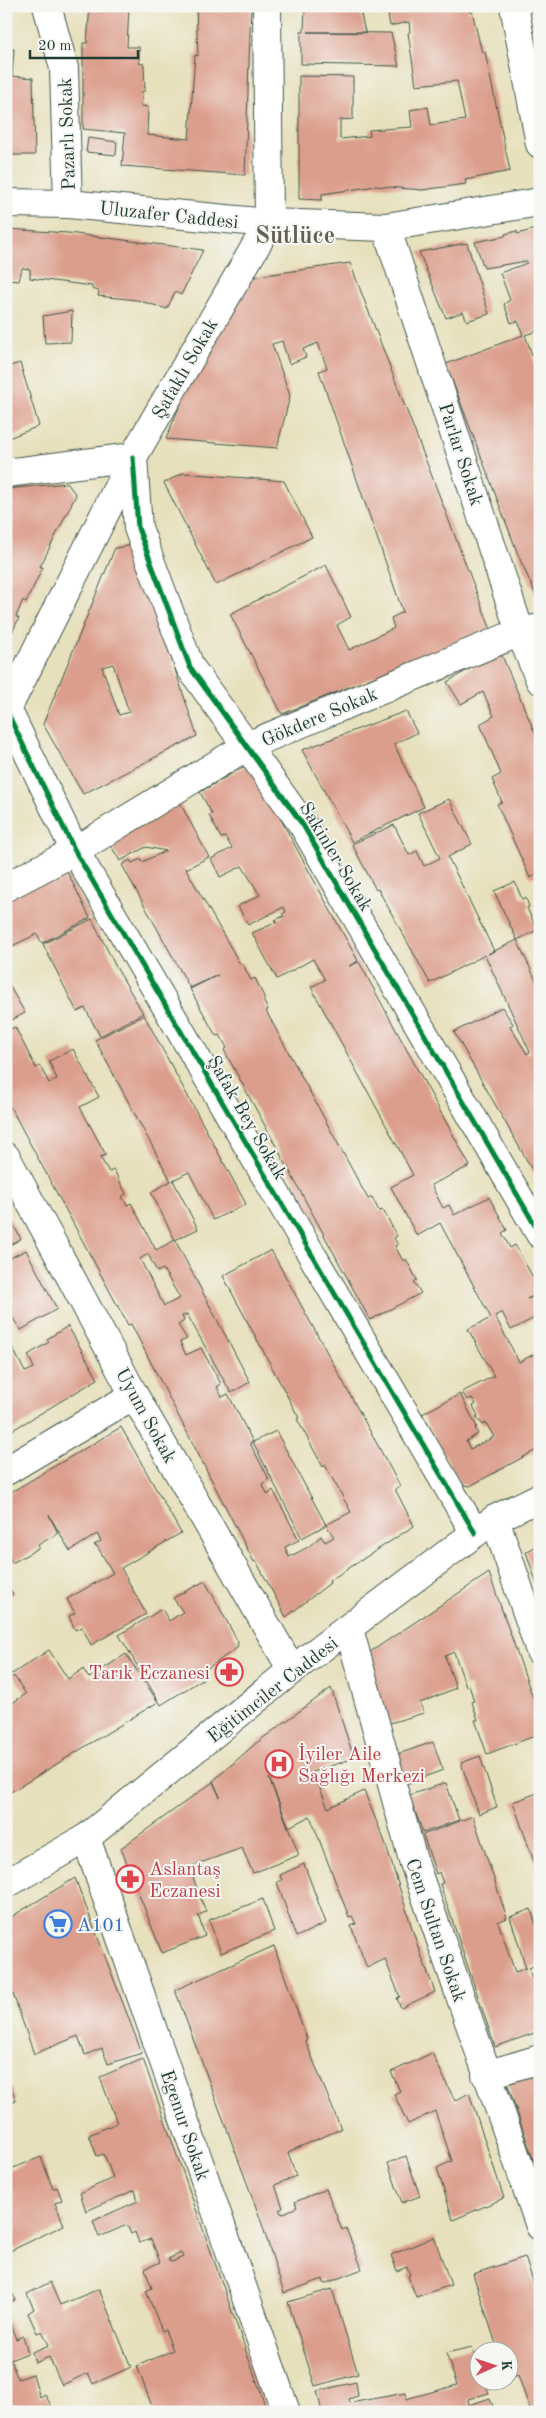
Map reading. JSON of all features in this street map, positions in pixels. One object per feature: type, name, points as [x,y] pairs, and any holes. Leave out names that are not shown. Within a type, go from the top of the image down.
[{"type":"street","name":"Pazarlı Sokak","points":[[47,6],[64,68],[68,204]]},
{"type":"street","points":[[267,6],[269,223]]},
{"type":"street","points":[[514,6],[540,144]]},
{"type":"street","name":"Uluzafer Caddesi","points":[[6,203],[68,204],[269,223],[386,227],[540,202]]},
{"type":"street","name":"Şafaklı Sokak","points":[[7,709],[133,457],[269,223]]},
{"type":"street","name":"Parlar Sokak","points":[[386,227],[530,630],[540,680]]},
{"type":"street","points":[[6,473],[133,457]]},
{"type":"street","name":"Sakinler Sokak","points":[[133,457],[138,528],[190,667],[303,825],[540,1234]]},
{"type":"street","name":"Gökdere Sokak","points":[[6,887],[75,851],[246,746],[530,630]]},
{"type":"street","name":"Şafak Bey Sokak","points":[[7,709],[75,851],[485,1526],[540,1651]]},
{"type":"street","name":"Uyum Sokak","points":[[8,1164],[134,1395],[292,1670]]},
{"type":"street","points":[[6,1471],[134,1395]]},
{"type":"street","name":"Eğitimciler Caddesi","points":[[6,1884],[86,1838],[292,1670],[485,1526],[540,1497]]},
{"type":"street","name":"Cem Sultan Sokak","points":[[349,1629],[413,1860],[486,2075],[540,2226]]},
{"type":"street","name":"Egenur Sokak","points":[[86,1838],[286,2412]]},
{"type":"street","points":[[486,2075],[540,2059]]},
{"type":"building","points":[[90,6],[129,6],[127,47],[139,47],[139,63],[144,64],[145,91],[142,91],[141,106],[148,107],[147,135],[189,139],[195,55],[198,56],[196,6],[251,6],[245,175],[122,166],[125,133],[83,129],[83,43],[87,43]]},
{"type":"building","points":[[305,6],[359,6],[365,32],[308,32],[391,33],[399,66],[301,64],[301,32],[304,32]]},
{"type":"building","points":[[406,6],[468,6],[469,12],[472,11],[482,53],[485,52],[510,171],[465,180],[466,184],[422,190],[376,186],[322,194],[322,200],[299,199],[299,76],[353,77],[353,119],[340,120],[340,139],[370,136],[369,130],[412,127],[410,110],[428,107],[431,125],[465,120],[457,81],[416,85],[408,33],[410,32],[409,22],[390,26],[387,9]]},
{"type":"building","points":[[525,6],[540,6],[540,8],[526,12]]},
{"type":"building","points":[[6,49],[14,49],[12,76],[33,78],[35,155],[6,155]]},
{"type":"building","points":[[88,138],[117,142],[116,155],[86,152]]},
{"type":"building","points":[[540,228],[540,330],[525,335],[540,377],[540,604],[519,557],[446,364],[523,335],[518,321],[511,323],[504,304],[510,300],[500,273],[527,263],[527,261],[484,268],[475,242],[505,236],[505,234],[517,231],[517,234]]},
{"type":"building","points":[[7,229],[68,233],[203,250],[181,295],[175,292],[167,309],[137,300],[98,296],[99,291],[92,289],[92,286],[30,278],[30,269],[22,268],[19,281],[6,280]]},
{"type":"building","points":[[467,243],[489,314],[467,321],[463,312],[446,318],[419,252]]},
{"type":"building","points":[[350,263],[491,630],[282,714],[230,614],[326,565],[351,617],[337,625],[349,650],[394,628],[391,618],[403,612],[319,371],[327,368],[318,343],[303,349],[306,357],[289,364],[282,341],[272,344],[290,396],[277,448],[166,439],[208,337],[250,279],[258,276]]},
{"type":"building","points":[[72,311],[71,342],[45,343],[43,316]]},
{"type":"building","points":[[20,363],[39,426],[6,439],[6,367]]},
{"type":"building","points":[[183,473],[284,481],[312,537],[216,585],[164,483]]},
{"type":"building","points":[[67,483],[76,495],[40,567],[43,567],[26,602],[23,600],[16,617],[19,618],[6,645],[6,489]]},
{"type":"building","points":[[134,545],[197,736],[83,794],[43,724],[115,548]],"holes":[[[113,664],[129,712],[119,715],[102,667]]]},
{"type":"building","points":[[500,651],[540,745],[540,873],[530,878],[497,804],[502,802],[492,779],[501,774],[480,724],[494,716],[483,692],[461,704],[447,682]]},
{"type":"building","points":[[406,711],[417,733],[394,744],[424,807],[352,842],[302,750]]},
{"type":"building","points":[[250,763],[358,961],[349,966],[359,962],[470,1166],[431,1185],[443,1208],[449,1205],[454,1215],[489,1197],[507,1230],[502,1233],[510,1248],[515,1245],[540,1290],[540,1293],[527,1299],[540,1294],[540,1315],[511,1330],[502,1312],[495,1316],[519,1362],[540,1351],[540,1448],[470,1486],[461,1484],[422,1414],[460,1394],[477,1427],[475,1428],[478,1434],[466,1441],[470,1449],[494,1437],[486,1423],[483,1425],[476,1417],[478,1416],[473,1406],[476,1404],[472,1398],[467,1400],[462,1392],[494,1376],[468,1329],[491,1318],[440,1223],[417,1236],[391,1187],[413,1175],[311,987],[325,980],[313,959],[277,979],[252,933],[277,922],[275,920],[284,916],[282,914],[286,912],[284,907],[248,925],[238,906],[260,895],[242,866],[220,877],[211,859],[232,848],[225,837],[221,838],[209,815],[212,814],[200,792]]},
{"type":"building","points":[[449,799],[472,844],[448,857],[494,951],[488,954],[517,940],[540,989],[540,1170],[534,1173],[454,1032],[502,1007],[513,1024],[510,1026],[527,1054],[530,1052],[485,955],[430,983],[378,889],[376,890],[352,844],[394,825],[409,855],[417,851],[424,866],[440,858],[418,813]]},
{"type":"building","points":[[180,803],[209,857],[186,869],[240,964],[242,963],[251,980],[255,978],[265,999],[263,1000],[268,1010],[266,1011],[368,1199],[372,1197],[379,1211],[383,1210],[397,1236],[394,1238],[398,1245],[395,1246],[403,1261],[406,1259],[417,1280],[414,1282],[421,1293],[370,1320],[224,1050],[227,1048],[220,1035],[216,1036],[190,989],[218,975],[190,988],[122,865],[130,860],[132,863],[141,859],[142,862],[166,851],[146,847],[120,861],[108,841]]},
{"type":"building","points":[[64,865],[90,918],[42,943],[37,934],[6,949],[6,897]]},
{"type":"building","points":[[515,882],[522,899],[526,898],[529,907],[527,908],[537,930],[517,940],[494,891]]},
{"type":"building","points":[[92,919],[116,967],[143,1013],[100,1036],[85,1008],[77,1012],[43,944]]},
{"type":"building","points":[[6,980],[25,1013],[6,1023]]},
{"type":"building","points":[[144,1015],[246,1204],[213,1220],[189,1172],[173,1180],[198,1229],[175,1240],[151,1192],[171,1181],[95,1040]]},
{"type":"building","points":[[15,1027],[36,1068],[40,1066],[49,1083],[57,1079],[49,1061],[73,1049],[99,1097],[80,1107],[106,1155],[100,1157],[109,1172],[114,1170],[126,1194],[122,1197],[127,1205],[131,1203],[156,1250],[175,1240],[250,1382],[231,1393],[187,1314],[182,1316],[184,1321],[178,1325],[187,1339],[180,1342],[186,1355],[201,1348],[221,1384],[217,1387],[222,1397],[228,1394],[253,1442],[250,1443],[269,1479],[262,1484],[268,1495],[273,1490],[299,1540],[285,1547],[289,1557],[308,1547],[321,1536],[325,1542],[334,1537],[326,1525],[351,1512],[325,1465],[323,1467],[223,1276],[271,1250],[400,1486],[395,1489],[414,1526],[329,1581],[330,1583],[286,1617],[256,1561],[254,1562],[131,1324],[128,1325],[6,1099],[6,1031]],"holes":[[[148,1254],[157,1272],[163,1269],[180,1298],[164,1306],[140,1259]]]},
{"type":"building","points":[[540,1171],[540,1184],[534,1174]]},
{"type":"building","points":[[6,1211],[21,1239],[6,1247]]},
{"type":"building","points":[[26,1250],[57,1309],[21,1330],[7,1310],[12,1307],[6,1297],[6,1260]]},
{"type":"building","points":[[68,1326],[98,1379],[6,1434],[6,1340],[8,1339],[25,1372],[34,1368],[28,1355],[49,1342],[47,1339]]},
{"type":"building","points":[[121,1427],[181,1533],[121,1568],[146,1614],[91,1645],[82,1627],[75,1630],[69,1616],[75,1613],[67,1599],[113,1573],[97,1546],[94,1545],[101,1541],[97,1534],[70,1551],[49,1515],[58,1533],[38,1545],[39,1548],[12,1563],[9,1557],[6,1559],[6,1495]]},
{"type":"building","points":[[276,1431],[326,1525],[302,1538],[253,1442]]},
{"type":"building","points":[[540,1544],[540,1590],[539,1590],[526,1552]]},
{"type":"building","points":[[489,1573],[540,1718],[540,1734],[487,1754],[475,1720],[478,1720],[469,1685],[466,1687],[454,1652],[445,1656],[456,1688],[420,1703],[424,1713],[383,1725],[361,1658]]},
{"type":"building","points":[[205,1581],[238,1642],[237,1648],[202,1672],[206,1677],[161,1705],[119,1635],[162,1609],[169,1621],[183,1612],[173,1598]]},
{"type":"building","points":[[6,1582],[13,1594],[6,1598]]},
{"type":"building","points":[[49,1650],[68,1679],[83,1669],[89,1678],[126,1654],[158,1702],[6,1795],[6,1707],[26,1694],[14,1676],[6,1681],[6,1664],[12,1674]]},
{"type":"building","points":[[331,1688],[354,1758],[313,1772],[328,1808],[364,1791],[385,1842],[417,1944],[435,1992],[401,2008],[397,1998],[400,1997],[385,1959],[367,1968],[351,1926],[356,1924],[352,1916],[349,1917],[310,1816],[289,1827],[269,1778],[299,1855],[253,1873],[242,1848],[189,1867],[206,1912],[198,1915],[205,1936],[162,1953],[121,1848],[213,1782],[220,1797],[213,1781],[255,1744]]},
{"type":"building","points":[[433,1742],[443,1770],[405,1784],[395,1755]]},
{"type":"building","points":[[480,1756],[497,1807],[479,1814],[461,1763]]},
{"type":"building","points":[[446,1783],[459,1820],[423,1833],[409,1795]]},
{"type":"building","points":[[540,1792],[540,1876],[539,1876],[513,1802]]},
{"type":"building","points":[[473,1816],[507,1918],[498,1922],[515,1972],[526,1968],[510,1917],[531,1909],[540,1938],[540,1963],[529,1968],[532,1979],[536,1978],[540,1989],[540,2031],[495,2047],[440,1884],[443,1883],[439,1872],[436,1874],[423,1835]]},
{"type":"building","points":[[304,1864],[326,1923],[296,1937],[277,1882],[282,1880],[280,1875]]},
{"type":"building","points":[[75,1878],[142,2053],[108,2064],[102,2048],[85,2055],[78,2036],[34,2054],[13,1994],[6,1996],[6,1920]]},
{"type":"building","points":[[263,1899],[274,1931],[221,1953],[209,1920]]},
{"type":"building","points":[[274,1946],[307,2039],[305,2040],[341,2129],[288,2152],[296,2176],[275,2185],[283,2208],[279,2210],[282,2214],[297,2207],[295,2202],[326,2189],[342,2230],[346,2228],[362,2269],[324,2284],[323,2279],[284,2293],[260,2218],[175,1990]]},
{"type":"building","points":[[432,2053],[455,2101],[469,2093],[504,2198],[453,2220],[437,2168],[452,2161],[435,2111],[408,2124],[394,2094],[400,2091],[391,2072]]},
{"type":"building","points":[[143,2059],[265,2405],[250,2412],[154,2412],[137,2366],[173,2350],[165,2330],[162,2331],[146,2291],[152,2288],[145,2269],[160,2262],[151,2239],[139,2243],[135,2232],[131,2234],[127,2225],[99,2237],[93,2221],[138,2201],[135,2190],[86,2211],[80,2193],[113,2178],[104,2154],[97,2156],[89,2135],[117,2123],[100,2077]],"holes":[[[181,2253],[183,2257],[172,2262],[168,2259]]]},
{"type":"building","points":[[540,2067],[540,2177],[539,2177],[506,2079]]},
{"type":"building","points":[[6,2075],[16,2100],[6,2104]]},
{"type":"building","points":[[6,2106],[11,2117],[6,2119]]},
{"type":"building","points":[[406,2156],[420,2196],[402,2203],[388,2163]]},
{"type":"building","points":[[41,2157],[53,2189],[57,2187],[62,2200],[55,2203],[64,2225],[6,2253],[6,2171]]},
{"type":"building","points":[[434,2237],[451,2285],[416,2297],[408,2276],[410,2275],[407,2267],[397,2271],[391,2255]]},
{"type":"building","points":[[525,2257],[540,2303],[540,2412],[531,2412],[518,2375],[518,2340],[495,2340],[473,2274]]},
{"type":"building","points":[[6,2279],[15,2300],[6,2305]]},
{"type":"building","points":[[50,2282],[60,2305],[99,2289],[131,2367],[93,2384],[88,2373],[62,2385],[49,2357],[35,2363],[32,2352],[49,2345],[42,2331],[37,2333],[28,2313],[34,2309],[27,2294]]},
{"type":"building","points":[[332,2289],[358,2374],[315,2386],[288,2302]]},
{"type":"building","points":[[6,2314],[16,2339],[23,2336],[28,2353],[10,2360],[18,2379],[33,2374],[40,2398],[45,2395],[55,2412],[6,2412]]},
{"type":"building","points":[[468,2348],[468,2390],[488,2390],[489,2393],[468,2399],[469,2405],[490,2398],[495,2412],[461,2412],[460,2408],[450,2412],[322,2412],[317,2391],[356,2382],[358,2396],[349,2399],[350,2403],[405,2393],[406,2399],[457,2385],[446,2353]]},
{"type":"cycle path","points":[[133,457],[138,528],[190,667],[303,825],[540,1234]]},
{"type":"cycle path","points":[[6,710],[75,851],[475,1533]]},
{"type":"place","name":"Tarık Eczanesi","points":[[229,1672]]},
{"type":"place","name":"İyiler Aile Sağlığı Merkezi","points":[[279,1764]]},
{"type":"place","name":"Aslantaş Eczanesi","points":[[130,1879]]},
{"type":"place","name":"A101","points":[[58,1924]]},
{"type":"district","name":"Sütlüce","points":[[295,235]]}]
